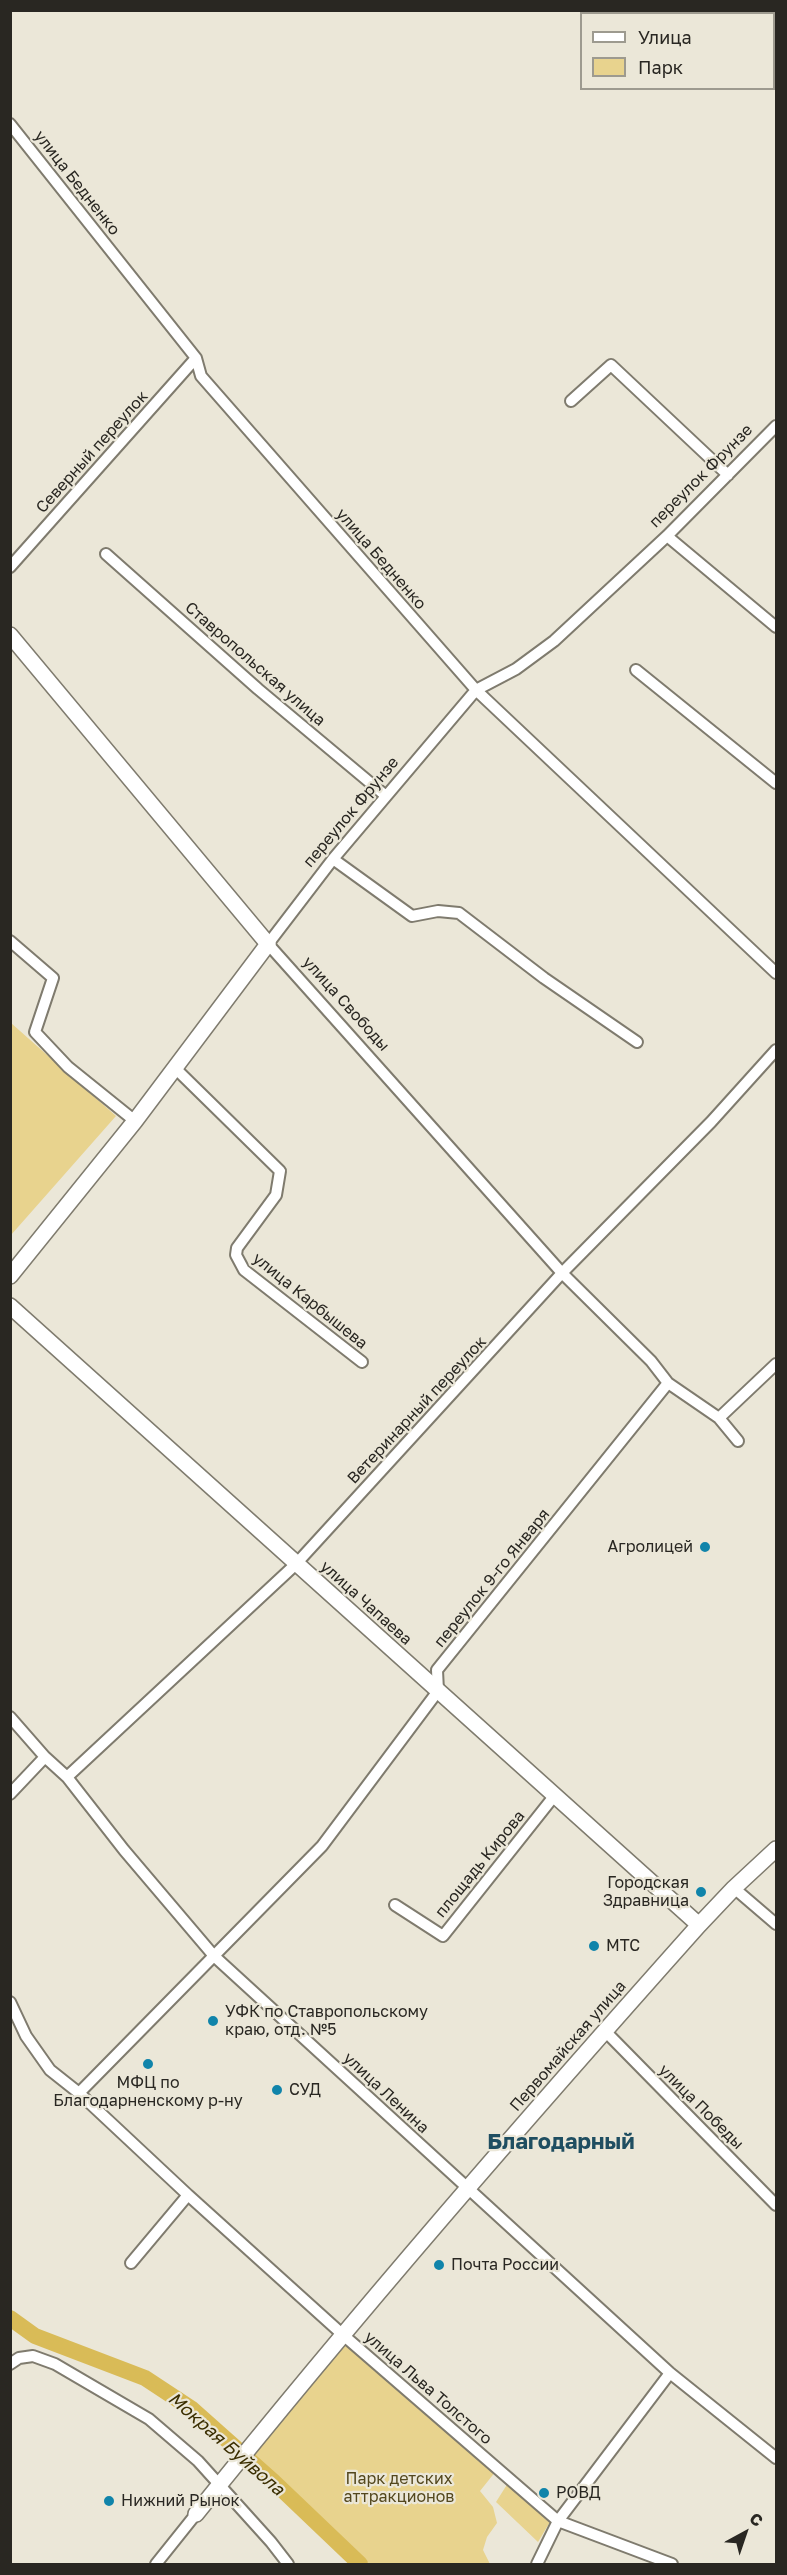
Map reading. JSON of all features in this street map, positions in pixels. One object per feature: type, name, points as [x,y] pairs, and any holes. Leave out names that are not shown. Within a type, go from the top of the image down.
[{"type":"main road","name":"улица Свободы","points":[[10,635],[268,944]]},
{"type":"main road","name":"переулок Фрунзе","points":[[10,1276],[176,1069],[268,944]]},
{"type":"main road","name":"улица Чапаева","points":[[10,1306],[699,1925]]},
{"type":"main road","name":"Первомайская улица","points":[[196,2514],[342,2334],[467,2188],[699,1925],[734,1888],[777,1849]]},
{"type":"street","name":"улица Бедненко","points":[[10,124],[196,358],[201,376],[476,690],[777,973]]},
{"type":"street","name":"Северный переулок","points":[[10,567],[196,358]]},
{"type":"street","points":[[571,401],[611,365],[728,475]]},
{"type":"street","name":"переулок Фрунзе","points":[[268,944],[333,859],[476,690],[516,669],[554,641],[667,536],[777,426]]},
{"type":"street","points":[[667,536],[777,627]]},
{"type":"street","name":"Ставропольская улица","points":[[106,554],[258,689],[386,796]]},
{"type":"street","points":[[636,670],[777,783]]},
{"type":"street","points":[[333,859],[412,916],[438,911],[459,913],[544,978],[637,1042]]},
{"type":"street","points":[[10,940],[53,978],[35,1032],[68,1067],[135,1121]]},
{"type":"street","name":"улица Свободы","points":[[268,944],[562,1273],[651,1360],[668,1383]]},
{"type":"street","name":"Ветеринарный переулок","points":[[67,1777],[296,1564],[562,1273],[711,1122],[777,1050]]},
{"type":"street","name":"улица Карбышева","points":[[176,1069],[280,1171],[276,1195],[237,1248],[236,1255],[244,1270],[362,1362]]},
{"type":"street","points":[[719,1418],[777,1364]]},
{"type":"street","points":[[668,1383],[719,1418],[738,1441]]},
{"type":"street","name":"переулок 9-го Января","points":[[79,2093],[322,1846],[438,1691],[437,1670],[668,1383]]},
{"type":"street","name":"улица Ленина","points":[[10,1717],[45,1757],[67,1777],[124,1850],[214,1956],[670,2373],[777,2458]]},
{"type":"street","points":[[10,1794],[45,1757]]},
{"type":"street","name":"площадь Кирова","points":[[395,1905],[442,1935],[555,1796]]},
{"type":"street","points":[[734,1888],[777,1924]]},
{"type":"street","name":"улица Льва Толстого","points":[[10,2002],[26,2036],[50,2070],[79,2093],[342,2334],[558,2521],[672,2565]]},
{"type":"street","name":"улица Победы","points":[[605,2031],[777,2205]]},
{"type":"street","points":[[131,2263],[188,2195]]},
{"type":"street","points":[[15,2361],[33,2356],[55,2364],[149,2419],[224,2480],[288,2565]]},
{"type":"street","points":[[537,2565],[558,2521],[670,2373]]},
{"type":"street","points":[[156,2565],[196,2514]]},
{"type":"green space","points":[[11,1023],[116,1116],[11,1235]]},
{"type":"green space","name":"Парк детских аттракционов","points":[[343,2338],[496,2471],[480,2491],[493,2507],[497,2523],[487,2537],[483,2550],[490,2564],[369,2564],[251,2457]]},
{"type":"green space","points":[[508,2483],[550,2522],[538,2542],[496,2502]]},
{"type":"waterway","name":"Мокрая Буйвола","points":[[10,2318],[35,2336],[145,2378],[192,2409],[274,2482],[360,2564]]},
{"type":"place","name":"Агролицей","points":[[705,1547]]},
{"type":"place","name":"Городская Здравница","points":[[701,1892]]},
{"type":"place","name":"МТС","points":[[594,1946]]},
{"type":"place","name":"УФК по Ставропольскому краю, отд. №5","points":[[213,2021]]},
{"type":"place","name":"МФЦ по Благодарненскому р-ну","points":[[148,2064]]},
{"type":"place","name":"СУД","points":[[277,2090]]},
{"type":"place","name":"Почта России","points":[[439,2265]]},
{"type":"place","name":"РОВД","points":[[544,2493]]},
{"type":"place","name":"Нижний Рынок","points":[[109,2501]]},
{"type":"district","name":"Благодарный","points":[[561,2142]]}]
